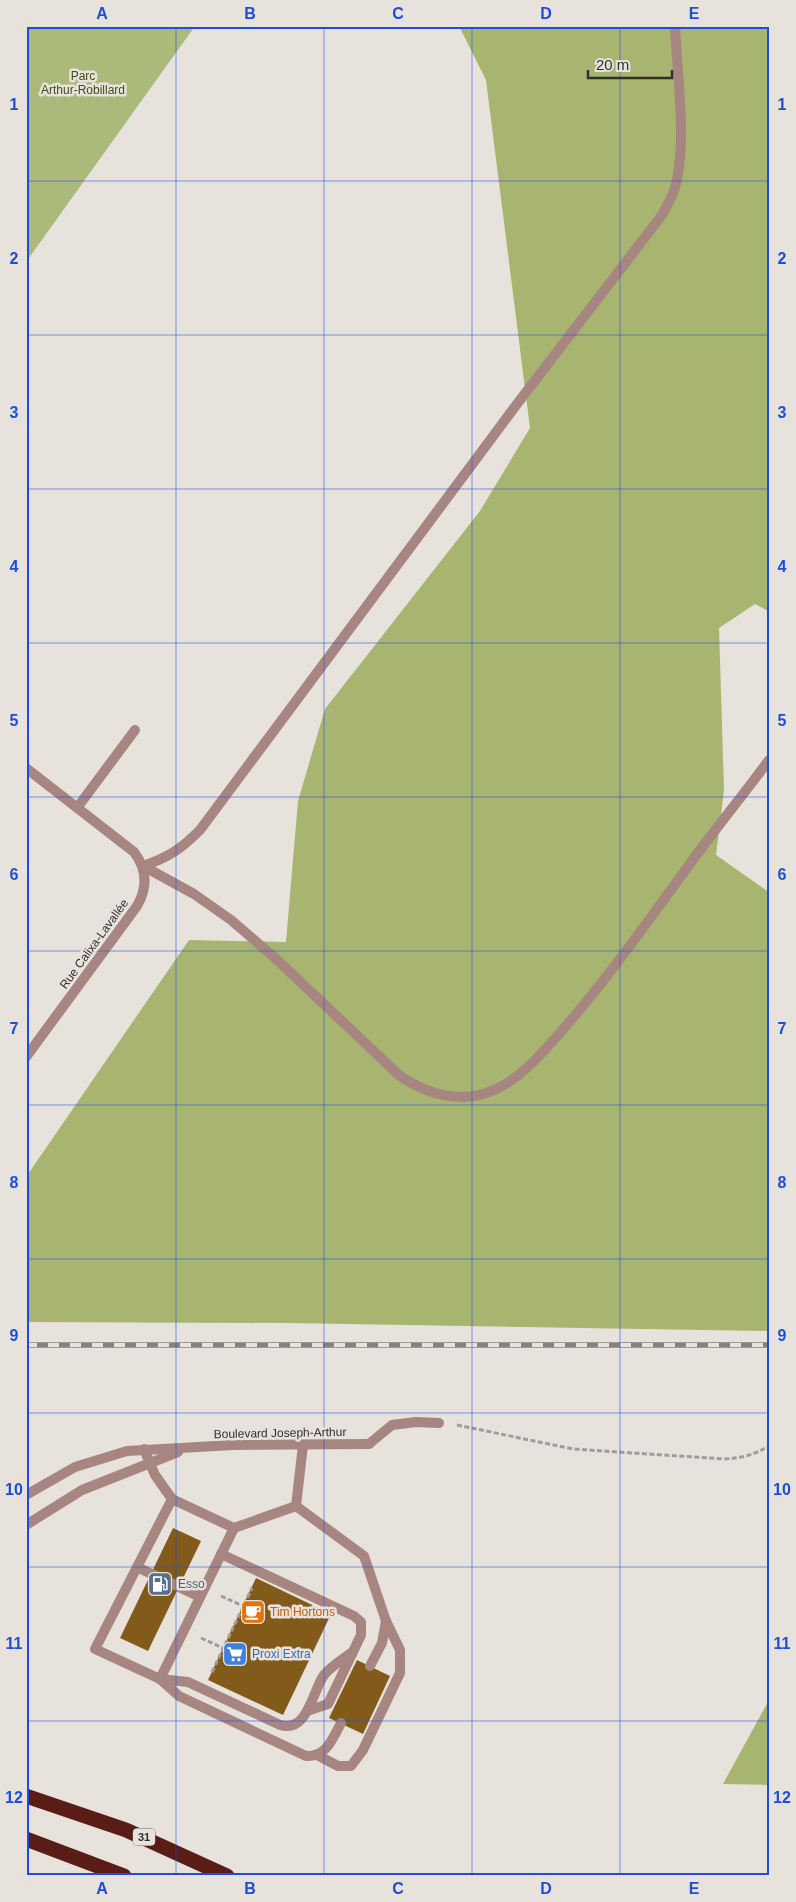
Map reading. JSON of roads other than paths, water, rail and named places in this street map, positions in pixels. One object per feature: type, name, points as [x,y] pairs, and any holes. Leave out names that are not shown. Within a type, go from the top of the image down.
[{"type":"highway","name":"31","points":[[26,1796],[126,1830],[226,1876]]},
{"type":"highway","points":[[26,1839],[124,1876]]},
{"type":"street","points":[[143,866],[174,853],[200,830],[517,404],[662,215],[674,192],[679,168],[680,134],[675,26]]},
{"type":"street","points":[[77,808],[136,730]]},
{"type":"street","points":[[26,768],[128,846],[143,866],[194,894],[231,920],[274,957],[400,1076],[416,1087],[448,1096],[463,1097],[479,1095],[496,1089],[511,1080],[546,1048],[625,954],[768,760]]},
{"type":"street","name":"Rue Calixa-Lavallée","points":[[26,1057],[137,906],[146,883],[143,866]]},
{"type":"street","name":"Boulevard Joseph-Arthur","points":[[26,1495],[54,1477],[93,1460],[127,1451],[144,1449],[369,1444],[392,1425],[416,1422],[440,1423]]},
{"type":"street","points":[[296,1506],[303,1445]]},
{"type":"street","name":"Boulevard Joseph-Arthur","points":[[26,1525],[82,1490],[150,1462],[191,1448]]},
{"type":"street","points":[[144,1449],[155,1475],[172,1499],[234,1528]]},
{"type":"street","points":[[172,1499],[95,1649],[160,1679],[179,1696],[301,1754],[317,1756],[344,1767],[350,1766],[363,1750],[400,1672],[400,1650],[386,1621],[364,1556],[296,1506]]},
{"type":"street","points":[[160,1679],[234,1528],[296,1506]]},
{"type":"street","points":[[221,1554],[358,1618],[362,1631],[328,1704],[306,1711]]},
{"type":"street","points":[[137,1567],[200,1597]]},
{"type":"street","points":[[370,1666],[382,1643],[386,1621]]},
{"type":"street","points":[[160,1679],[188,1682],[284,1726],[298,1723],[325,1674],[354,1651]]},
{"type":"street","points":[[317,1756],[326,1750],[341,1723]]},
{"type":"railway","points":[[26,1345],[770,1345]]},
{"type":"place","name":"Esso","points":[[160,1584]]},
{"type":"place","name":"Tim Hortons","points":[[253,1612]]},
{"type":"place","name":"Proxi Extra","points":[[235,1654]]},
{"type":"park label","name":"Parc Arthur-Robillard","points":[[83,83]]}]
